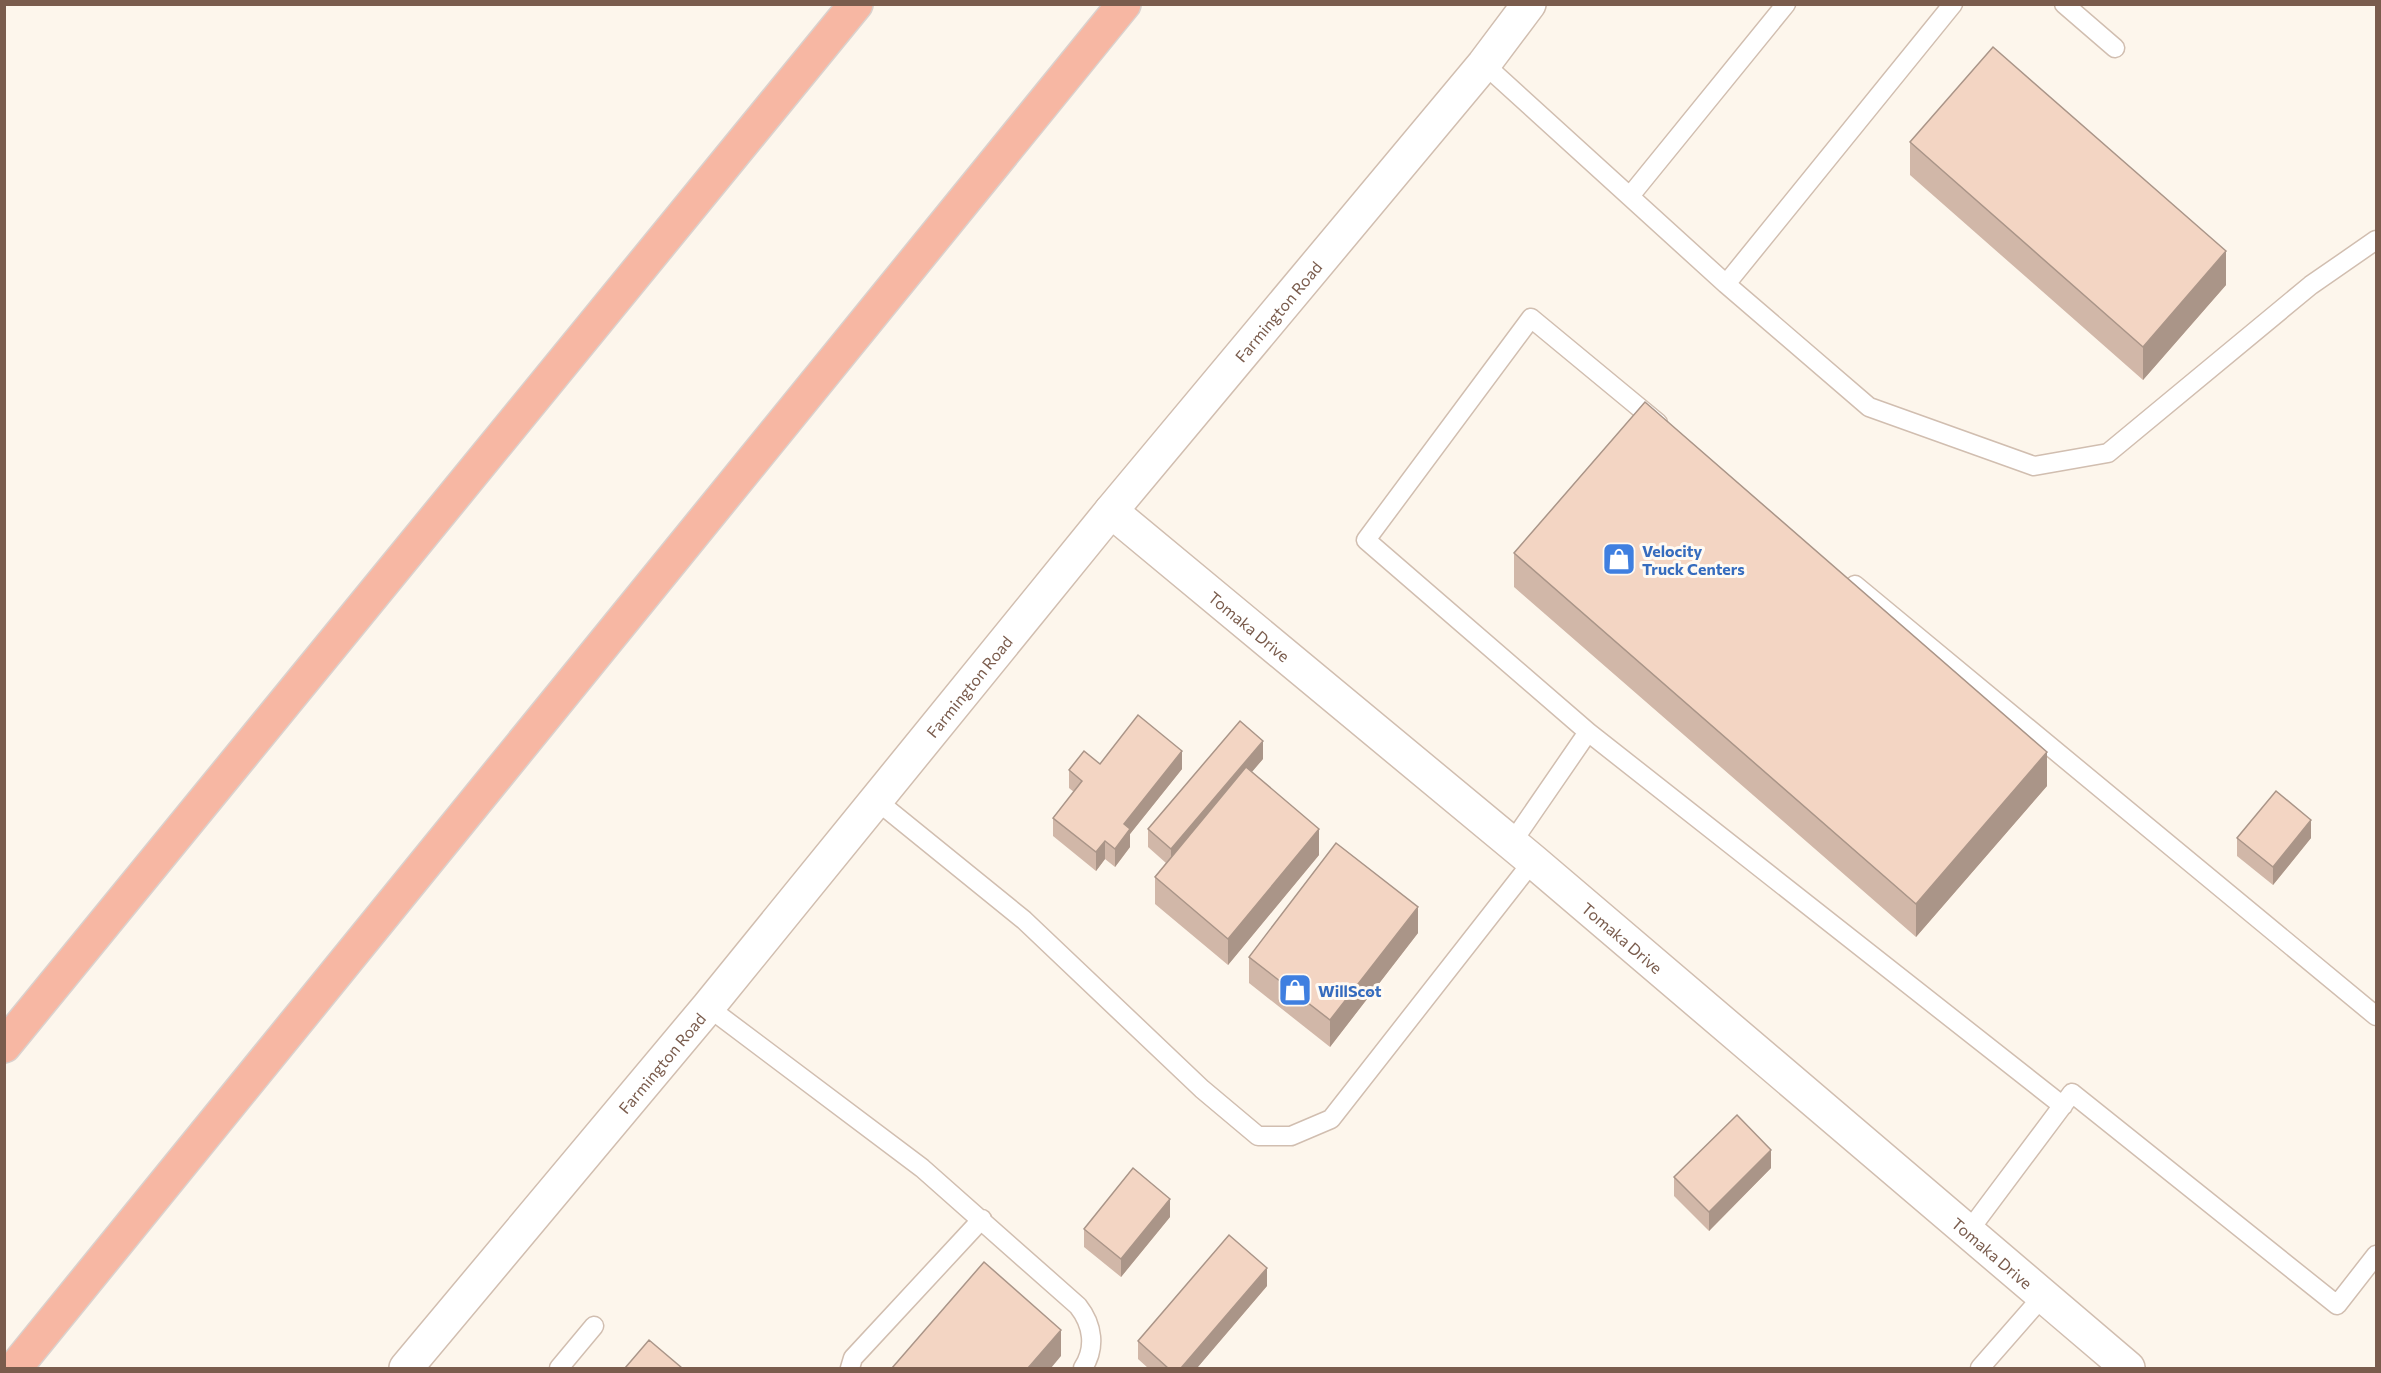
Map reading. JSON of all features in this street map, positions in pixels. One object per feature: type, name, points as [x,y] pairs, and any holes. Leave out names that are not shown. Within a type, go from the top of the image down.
[{"type":"highway","points":[[4,1046],[856,4]]},
{"type":"highway","points":[[15,1368],[1124,4]]},
{"type":"street","name":"Farmington Road","points":[[406,1368],[708,1007],[1112,511],[1484,64],[1529,4]]},
{"type":"street","name":"Tomaka Drive","points":[[1112,511],[1522,852],[2128,1368]]},
{"type":"lane","points":[[1630,196],[1786,4]]},
{"type":"lane","points":[[1726,284],[1953,4]]},
{"type":"lane","points":[[2064,4],[2115,48]]},
{"type":"lane","points":[[1484,64],[1726,284],[1869,407],[2034,466],[2108,453],[2311,285],[2376,240]]},
{"type":"lane","points":[[1668,431],[1531,318],[1366,540],[1588,732],[2063,1106]]},
{"type":"lane","points":[[1843,576],[2376,1016]]},
{"type":"lane","points":[[876,800],[1024,920],[1202,1089],[1258,1136],[1291,1136],[1331,1119],[1522,852],[1588,732]]},
{"type":"lane","points":[[708,1007],[922,1168],[1078,1306],[1088,1318],[1093,1347],[1083,1368]]},
{"type":"lane","points":[[1968,1232],[2072,1093],[2337,1305],[2376,1256]]},
{"type":"lane","points":[[850,1368],[853,1358],[982,1219]]},
{"type":"lane","points":[[1980,1368],[2043,1296]]},
{"type":"lane","points":[[560,1368],[594,1326]]},
{"type":"building","points":[[1993,47],[2226,251],[2143,347],[1910,142]]},
{"type":"building","points":[[1645,402],[2047,752],[1916,904],[1514,553]]},
{"type":"building","points":[[1138,715],[1182,751],[1124,824],[1130,829],[1115,849],[1105,841],[1096,852],[1053,818],[1082,781],[1069,770],[1084,751],[1100,764]]},
{"type":"building","points":[[1240,721],[1263,741],[1171,849],[1148,829]]},
{"type":"building","points":[[1246,767],[1319,829],[1228,939],[1155,877]]},
{"type":"building","points":[[2276,791],[2311,820],[2273,867],[2237,838]]},
{"type":"building","points":[[1336,843],[1418,907],[1330,1020],[1249,957]]},
{"type":"building","points":[[1737,1115],[1771,1150],[1709,1212],[1674,1177]]},
{"type":"building","points":[[1133,1168],[1170,1199],[1121,1259],[1084,1229]]},
{"type":"building","points":[[1229,1235],[1267,1268],[1181,1368],[1168,1368],[1138,1341]]},
{"type":"building","points":[[984,1262],[1061,1330],[1028,1368],[892,1368]]},
{"type":"building","points":[[649,1340],[682,1368],[625,1368]]},
{"type":"place","name":"Velocity Truck Centers","points":[[1619,559]]},
{"type":"place","name":"WillScot","points":[[1295,990]]}]
